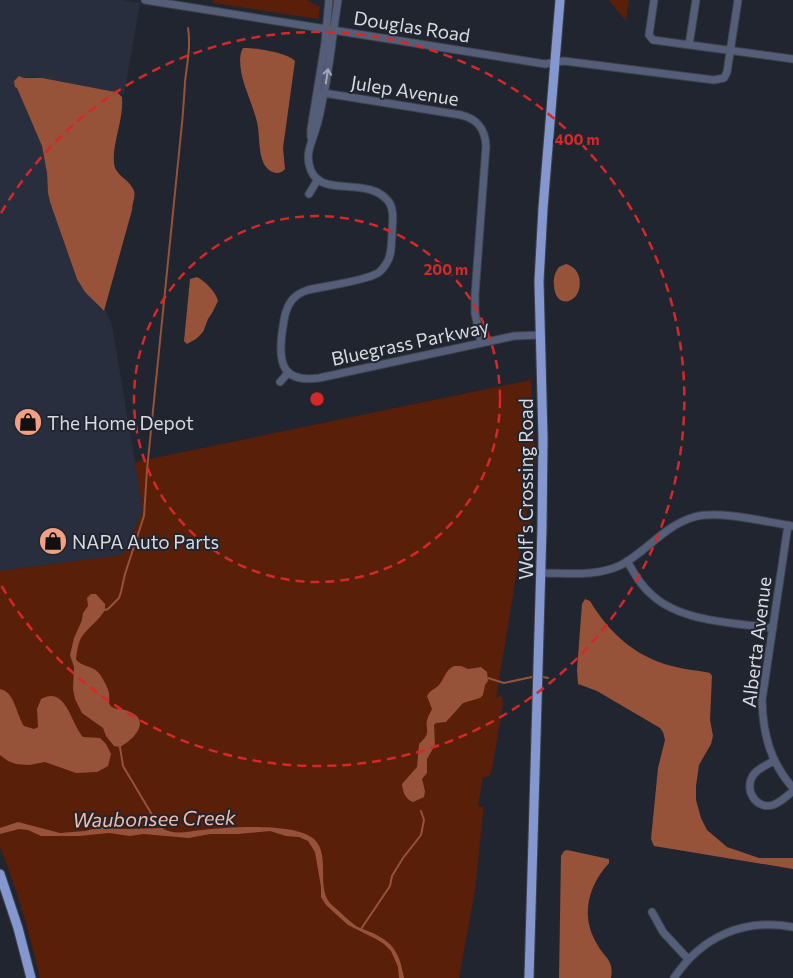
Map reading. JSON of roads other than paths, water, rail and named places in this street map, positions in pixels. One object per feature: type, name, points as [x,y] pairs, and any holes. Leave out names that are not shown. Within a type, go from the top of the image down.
[{"type":"main road","name":"Wolf's Crossing Road","points":[[529,978],[541,573],[543,438],[540,254],[560,0]]},
{"type":"main road","points":[[0,874],[18,928],[31,978]]},
{"type":"street","name":"Douglas Road","points":[[145,0],[545,64],[566,61],[718,80],[726,76],[730,51]]},
{"type":"street","points":[[311,140],[330,0]]},
{"type":"street","points":[[280,382],[288,373],[282,363],[280,351],[286,311],[292,300],[299,293],[308,290],[368,277],[380,272],[386,269],[390,253],[393,215],[390,198],[374,189],[334,186],[318,179],[313,174],[309,164],[308,154],[324,94],[338,0]]},
{"type":"street","points":[[654,0],[650,38],[653,40],[793,59]]},
{"type":"street","points":[[689,45],[696,0]]},
{"type":"street","points":[[730,51],[738,0]]},
{"type":"street","name":"Julep Avenue","points":[[324,94],[461,115],[481,122],[486,146],[475,313],[481,343]]},
{"type":"street","points":[[309,194],[318,179]]},
{"type":"street","name":"Bluegrass Parkway","points":[[288,373],[298,379],[319,378],[514,336],[540,335]]},
{"type":"street","points":[[541,573],[595,573],[611,569],[627,561],[674,525],[695,517],[719,515],[791,526]]},
{"type":"street","name":"Alberta Avenue","points":[[774,761],[754,774],[750,789],[752,797],[758,803],[767,806],[775,805],[793,790],[774,761],[763,724],[762,700],[772,628],[791,526]]},
{"type":"street","points":[[627,561],[650,594],[674,610],[697,617],[772,628]]},
{"type":"street","points":[[652,912],[663,932],[688,959]]},
{"type":"street","points":[[674,978],[688,959],[708,943],[730,931],[750,926],[774,924],[793,927]]},
{"type":"waterway","points":[[105,610],[119,598],[144,516],[182,127],[189,41],[188,28]]},
{"type":"waterway","points":[[488,678],[504,683],[532,677]]},
{"type":"waterway","points":[[543,677],[548,678]]},
{"type":"waterway","name":"Waubonsee Creek","points":[[120,747],[123,766],[154,818]]},
{"type":"waterway","points":[[361,929],[390,886],[392,876],[403,858],[421,835],[424,820],[421,811]]},
{"type":"place","name":"The Home Depot","points":[[28,422]]},
{"type":"place","name":"NAPA Auto Parts","points":[[53,541]]}]
